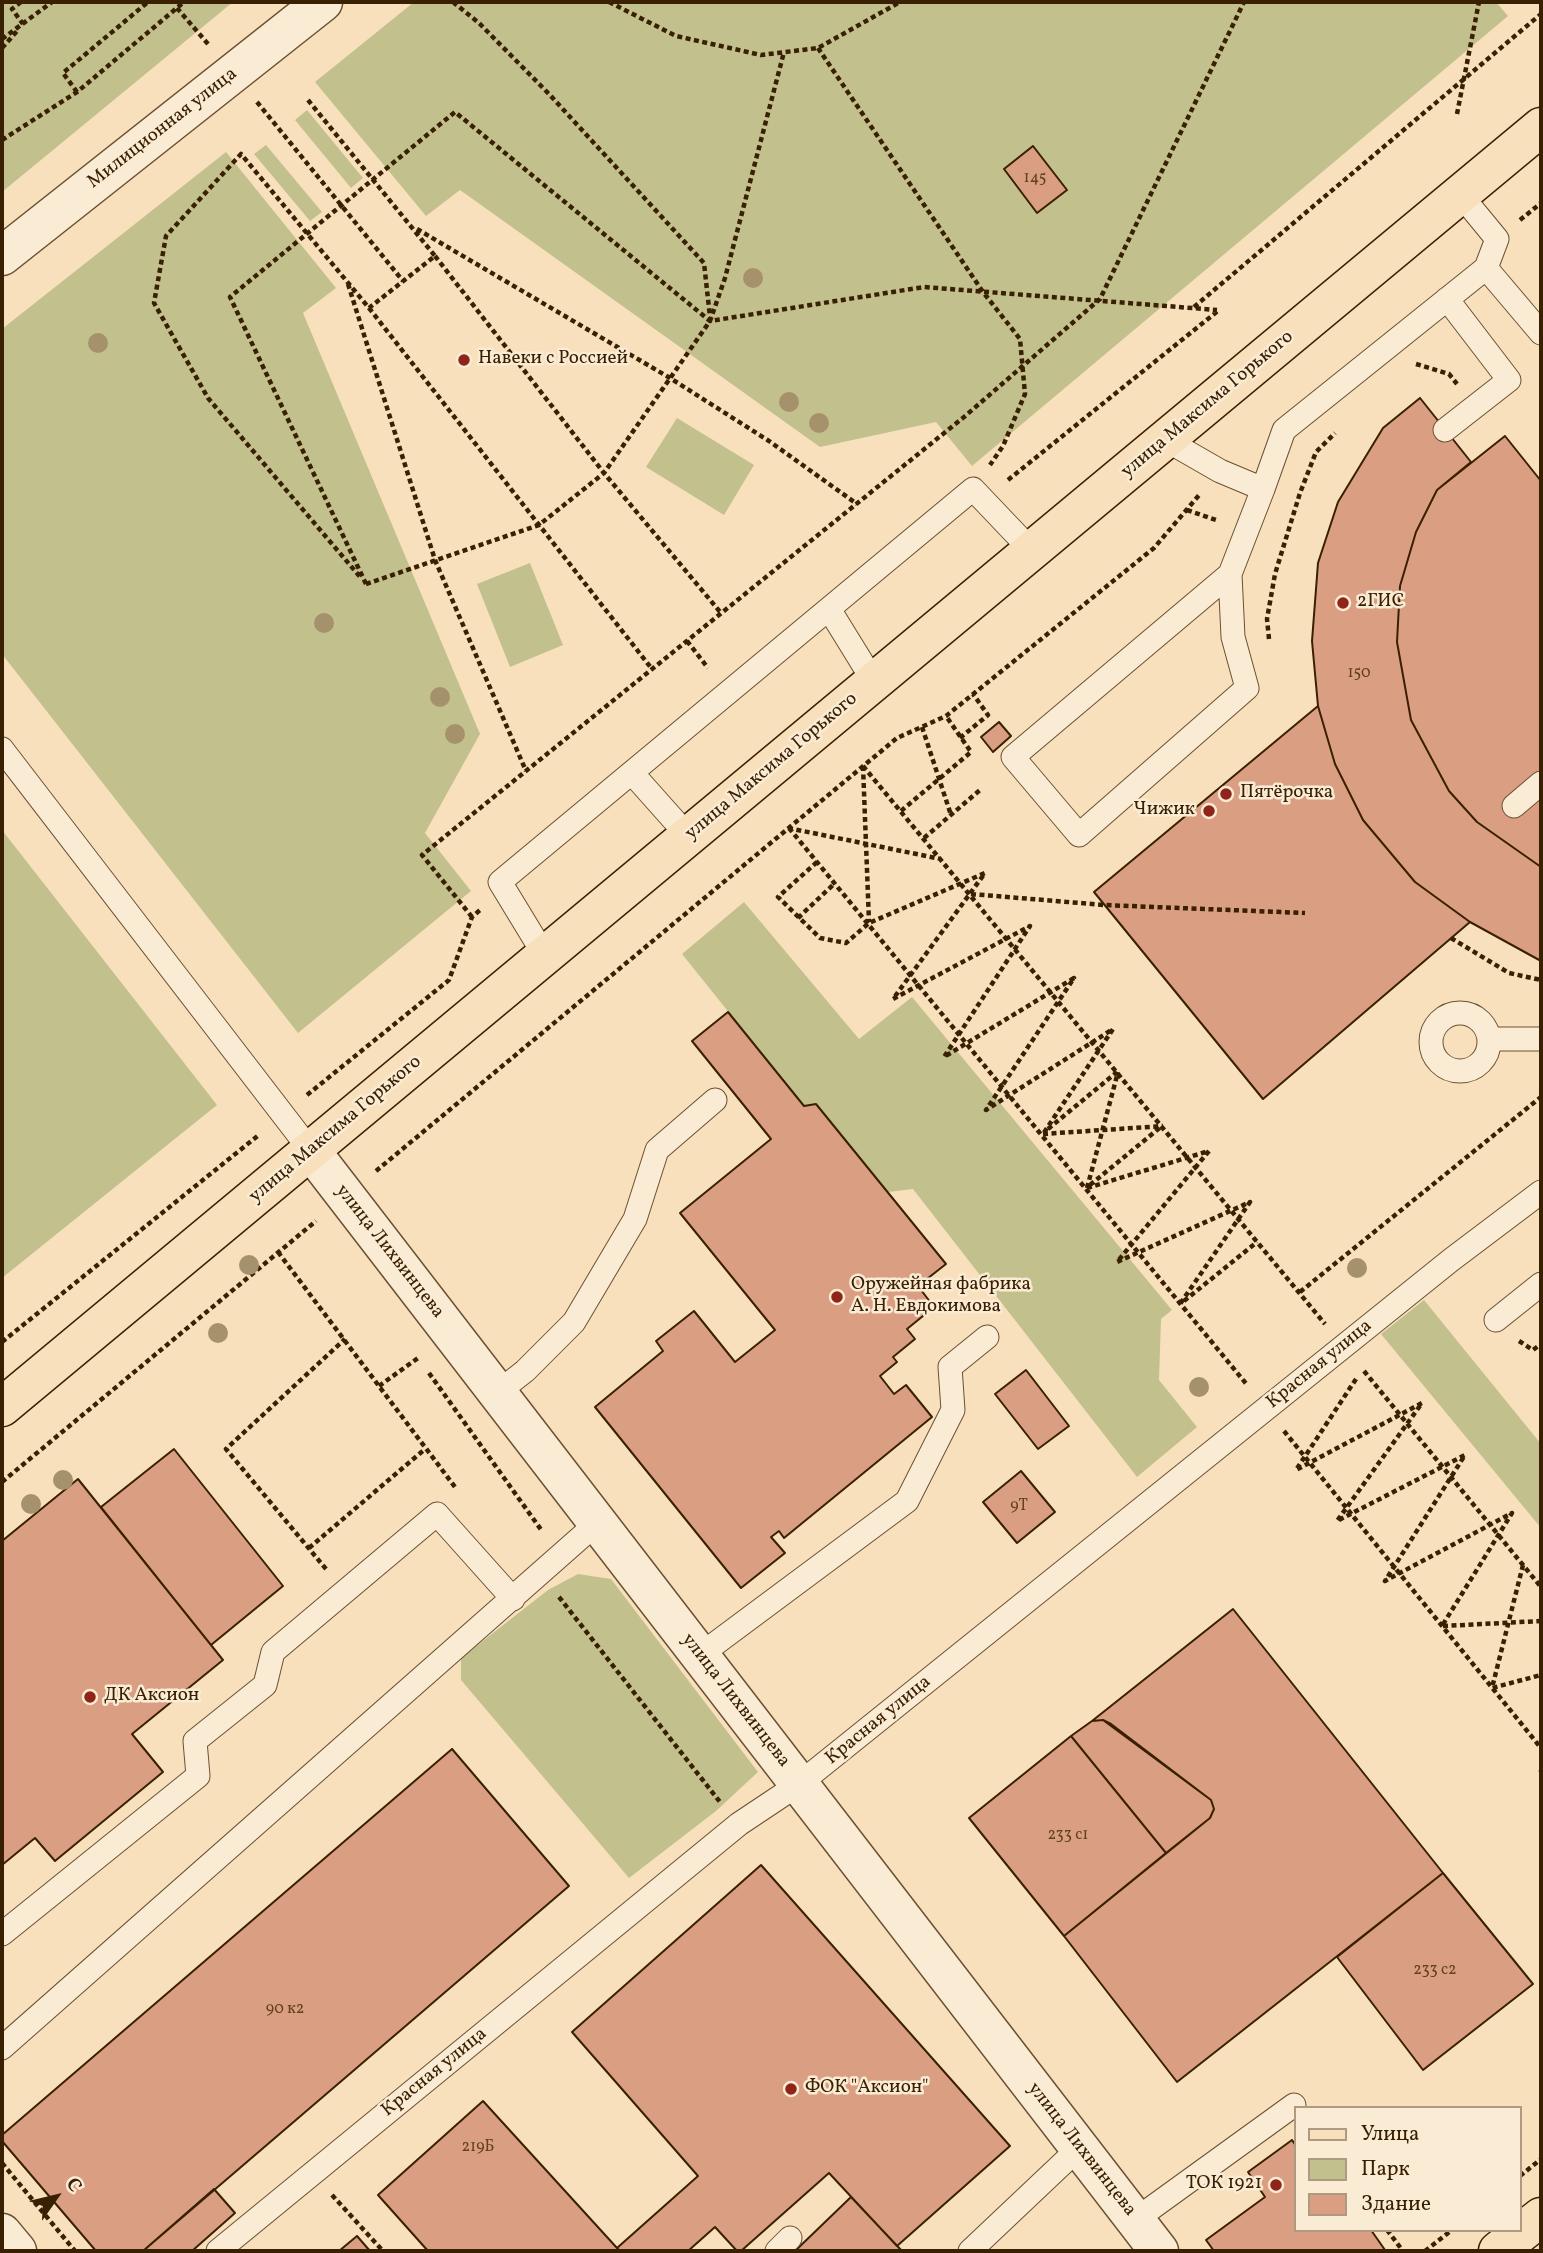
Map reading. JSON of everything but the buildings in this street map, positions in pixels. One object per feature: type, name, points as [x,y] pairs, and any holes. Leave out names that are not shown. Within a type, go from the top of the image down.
[{"type":"main road","name":"улица Максима Горького","points":[[2,1407],[1541,127]]},
{"type":"main road","points":[[1498,2251],[1541,2217]]},
{"type":"street","name":"Милиционная улица","points":[[2,256],[222,60],[323,2]]},
{"type":"street","name":"улица Лихвинцева","points":[[311,1151],[1158,2251]]},
{"type":"street","points":[[2,2233],[17,2251]]},
{"type":"lane","points":[[1230,574],[1013,757],[1079,835],[1247,688],[1233,637],[1230,574],[1284,430],[1486,268],[1497,239],[1460,194]]},
{"type":"lane","points":[[1486,268],[1541,332]]},
{"type":"lane","points":[[1445,430],[1509,380],[1447,299]]},
{"type":"lane","points":[[1166,440],[1220,471],[1263,489]]},
{"type":"lane","points":[[545,956],[500,882],[973,489],[1032,551]]},
{"type":"lane","points":[[829,609],[874,682]]},
{"type":"lane","points":[[2,749],[311,1151]]},
{"type":"lane","points":[[632,773],[689,837]]},
{"type":"lane","points":[[1514,806],[1541,783]]},
{"type":"lane","points":[[1489,1039],[1541,1039]]},
{"type":"lane","points":[[497,1393],[525,1371],[574,1322],[635,1219],[657,1150],[715,1100]]},
{"type":"lane","name":"Красная улица","points":[[218,2251],[739,1824],[799,1784],[1344,1346],[1541,1192]]},
{"type":"lane","points":[[1496,1320],[1541,1284]]},
{"type":"lane","points":[[699,1655],[907,1501],[953,1410],[950,1367],[987,1337]]},
{"type":"lane","points":[[2,1934],[198,1776],[195,1741],[265,1685],[273,1653],[437,1514],[513,1599]]},
{"type":"lane","points":[[2,2048],[597,1523]]},
{"type":"lane","points":[[1135,2220],[1294,2105]]},
{"type":"lane","points":[[970,2251],[1079,2148]]},
{"type":"path","points":[[21,2],[12,9],[23,24]]},
{"type":"path","points":[[2,39],[52,2]]},
{"type":"path","points":[[77,92],[62,73],[148,2]]},
{"type":"path","points":[[2,140],[77,92],[184,2]]},
{"type":"path","points":[[453,2],[479,23],[549,94],[704,263],[710,321]]},
{"type":"path","points":[[609,2],[676,36],[761,55],[818,48],[900,2]]},
{"type":"path","points":[[472,917],[422,855],[857,503],[1100,299],[1244,2]]},
{"type":"path","points":[[1457,114],[1479,2]]},
{"type":"path","points":[[177,8],[403,281]]},
{"type":"path","points":[[1194,307],[1541,13]]},
{"type":"path","points":[[2,48],[23,24]]},
{"type":"path","points":[[818,48],[984,292],[1020,339],[1025,394],[1003,446],[973,489]]},
{"type":"path","points":[[366,584],[539,525],[604,473],[710,321],[725,278],[785,52]]},
{"type":"path","points":[[308,100],[413,227],[604,473],[721,613]]},
{"type":"path","points":[[366,584],[230,297],[375,181],[455,112],[710,321],[924,287],[1219,310]]},
{"type":"path","points":[[366,584],[208,398],[154,303],[166,236],[241,154],[347,280],[652,669]]},
{"type":"path","points":[[413,227],[670,378],[769,441],[857,503]]},
{"type":"path","points":[[369,308],[435,256]]},
{"type":"path","points":[[347,280],[435,560],[526,771]]},
{"type":"path","points":[[1406,372],[1416,363],[1449,374],[1476,406]]},
{"type":"path","points":[[1247,688],[1271,669],[1267,620],[1275,574],[1316,452],[1340,428]]},
{"type":"path","points":[[345,1196],[897,738],[946,716],[1154,548],[1220,471]]},
{"type":"path","points":[[1187,510],[1229,524]]},
{"type":"path","points":[[960,738],[988,715],[973,694]]},
{"type":"path","points":[[901,811],[971,752],[946,716]]},
{"type":"path","points":[[922,727],[951,815]]},
{"type":"path","points":[[863,766],[1093,1041],[1541,1587]]},
{"type":"path","points":[[863,766],[869,923]]},
{"type":"path","points":[[924,838],[980,790]]},
{"type":"path","points":[[789,828],[942,859]]},
{"type":"path","points":[[789,828],[1003,1085],[1541,1748]]},
{"type":"path","points":[[817,862],[778,897],[820,938],[846,943],[869,923],[985,873],[893,999],[1030,926],[944,1057],[1074,978],[986,1110],[1113,1029],[1043,1134]]},
{"type":"path","points":[[798,918],[835,883]]},
{"type":"path","points":[[2,1342],[449,980],[472,917],[505,890]]},
{"type":"path","points":[[971,894],[1104,905],[1305,913]]},
{"type":"path","points":[[1451,937],[1508,973],[1541,980]]},
{"type":"path","points":[[1087,1188],[1118,1072]]},
{"type":"path","points":[[1043,1134],[1118,1072]]},
{"type":"path","points":[[1300,1292],[1541,1097]]},
{"type":"path","points":[[1043,1134],[1163,1126]]},
{"type":"path","points":[[1087,1188],[1163,1126]]},
{"type":"path","points":[[1087,1188],[1209,1151],[1117,1262],[1250,1202],[1180,1305]]},
{"type":"path","points":[[2,1482],[318,1219],[326,1230]]},
{"type":"path","points":[[1180,1305],[1257,1242]]},
{"type":"path","points":[[278,1252],[425,1448],[309,1548]]},
{"type":"path","points":[[345,1339],[226,1449],[345,1592]]},
{"type":"path","points":[[410,1347],[560,1556]]},
{"type":"path","points":[[379,1386],[418,1358]]},
{"type":"path","points":[[1363,1369],[1296,1470],[1422,1403],[1337,1521],[1465,1455],[1385,1581],[1511,1513],[1442,1626]]},
{"type":"path","points":[[1492,1688],[1523,1564]]},
{"type":"path","points":[[541,1574],[716,1797]]},
{"type":"path","points":[[1442,1626],[1541,1621]]},
{"type":"path","points":[[1492,1688],[1541,1675]]},
{"type":"path","points":[[1522,2174],[1541,2159]]},
{"type":"path","points":[[2,2163],[75,2251]]},
{"type":"path","points":[[313,2174],[383,2251]]},
{"type":"path","points":[[1389,2232],[1403,2251]]},
{"type":"path","points":[[1425,2251],[1449,2232]]},
{"type":"green space","points":[[2,2],[233,2],[2,192]]},
{"type":"green space","points":[[414,2],[1496,2],[1508,16],[972,466],[936,422],[820,447],[460,190],[426,216],[315,82]]},
{"type":"green space","points":[[307,110],[363,178],[351,188],[295,120]]},
{"type":"green space","points":[[266,145],[322,212],[310,221],[254,154]]},
{"type":"green space","points":[[226,152],[336,288],[303,313],[480,734],[425,833],[471,891],[298,1033],[2,654],[2,329]]},
{"type":"green space","points":[[677,418],[754,465],[724,515],[646,467]]},
{"type":"green space","points":[[530,563],[563,645],[510,667],[477,584]]},
{"type":"green space","points":[[2,830],[217,1105],[2,1278]]},
{"type":"green space","points":[[744,902],[859,1039],[912,997],[1172,1310],[1161,1319],[1159,1380],[1197,1427],[1137,1477],[913,1189],[888,1192],[816,1104],[804,1106],[682,954]]},
{"type":"green space","points":[[1424,1300],[1541,1444],[1541,1528],[1381,1334]]},
{"type":"green space","points":[[578,1574],[611,1579],[758,1772],[716,1811],[629,1878],[461,1680],[461,1658],[548,1590]]},
{"type":"place","name":"Навеки с Россией","points":[[464,360]]},
{"type":"place","name":"2ГИС","points":[[1343,603]]},
{"type":"place","name":"Пятёрочка","points":[[1226,794]]},
{"type":"place","name":"Чижик","points":[[1209,811]]},
{"type":"place","name":"Оружейная фабрика А. Н. Евдокимова","points":[[837,1297]]},
{"type":"place","name":"ДК Аксион","points":[[90,1697]]},
{"type":"place","name":"ФОК \"Аксион\"","points":[[791,2089]]},
{"type":"place","name":"ТОК 1921","points":[[1276,2185]]}]
